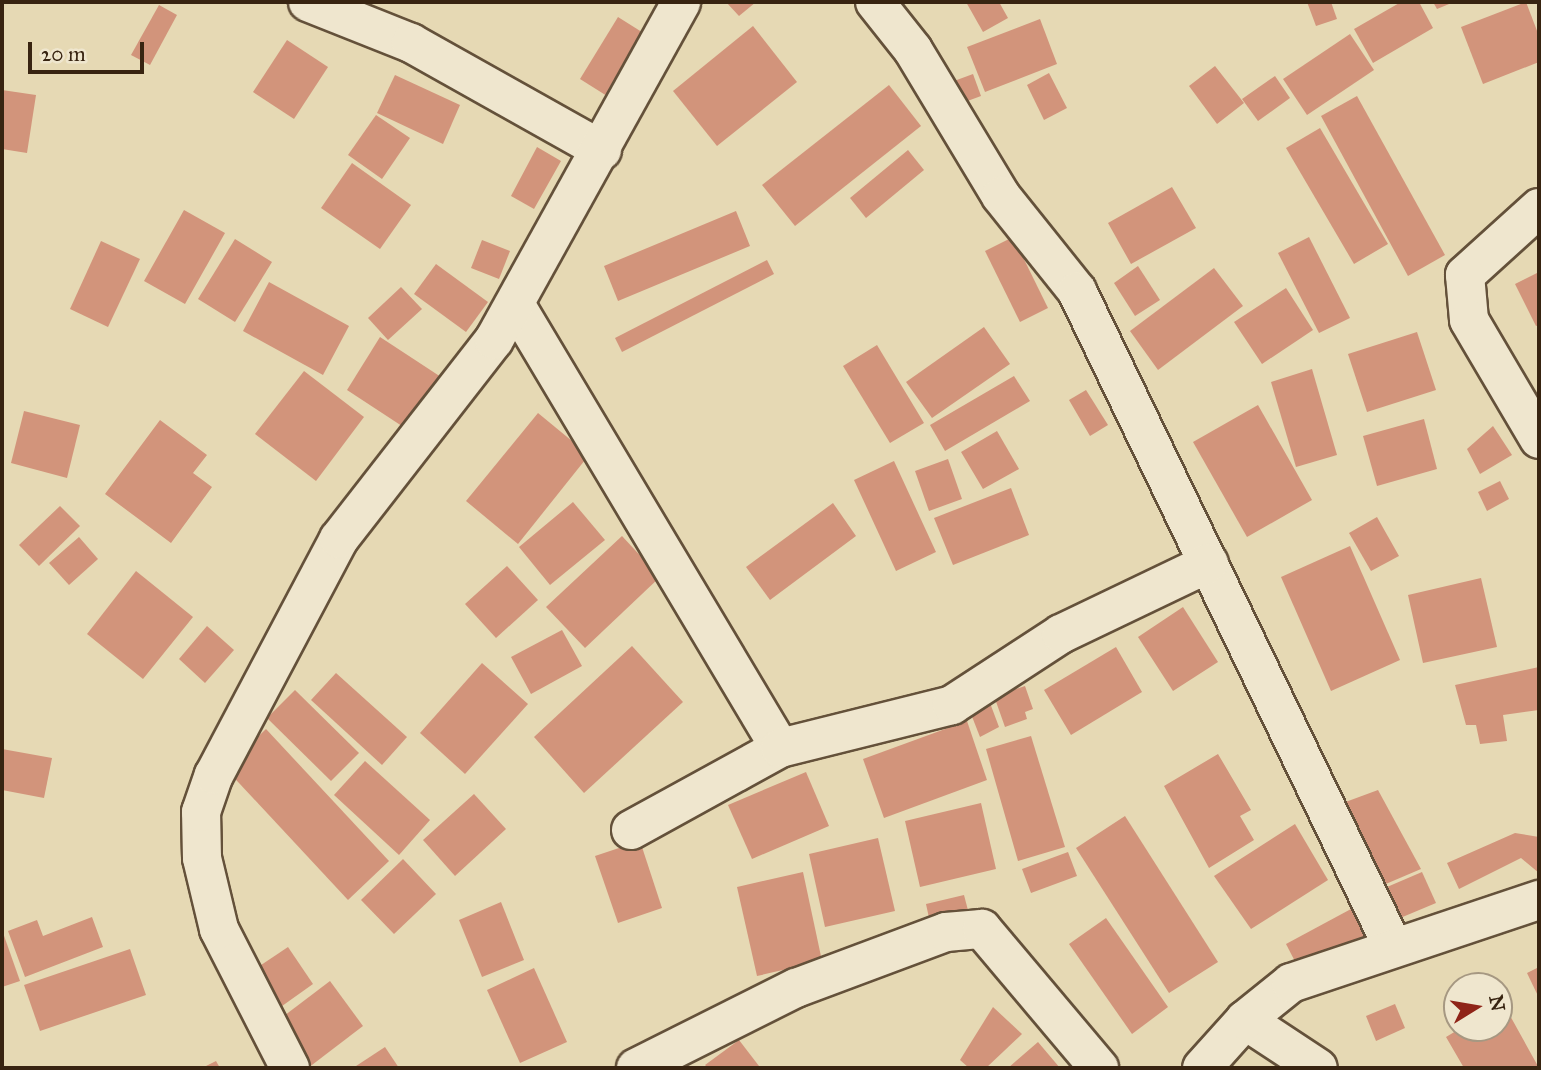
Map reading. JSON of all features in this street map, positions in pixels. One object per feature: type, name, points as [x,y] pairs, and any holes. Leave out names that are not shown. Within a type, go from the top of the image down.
[{"type":"street","points":[[308,2],[411,43],[602,150]]},
{"type":"street","points":[[290,1068],[219,929],[202,858],[201,812],[214,775],[340,539],[494,340],[602,150],[681,2]]},
{"type":"street","points":[[875,2],[914,50],[1001,197],[1077,290],[1392,945]]},
{"type":"street","points":[[1539,208],[1465,275],[1469,320],[1539,439]]},
{"type":"street","points":[[515,304],[780,748]]},
{"type":"street","points":[[631,830],[780,748],[952,705],[1061,634],[1209,563]]},
{"type":"street","points":[[1202,1068],[1245,1020],[1291,982],[1392,945],[1539,900]]},
{"type":"street","points":[[636,1068],[796,988],[946,932],[982,929],[1099,1068]]},
{"type":"street","points":[[1245,1020],[1318,1068]]},
{"type":"building","points":[[726,2],[756,2],[739,16]]},
{"type":"building","points":[[966,2],[999,2],[1008,18],[983,32]]},
{"type":"building","points":[[1307,2],[1331,2],[1337,19],[1316,26]]},
{"type":"building","points":[[1401,2],[1419,2],[1433,28],[1373,63],[1354,29]]},
{"type":"building","points":[[1433,2],[1454,2],[1437,9]]},
{"type":"building","points":[[1526,2],[1539,36],[1539,62],[1483,84],[1461,27]]},
{"type":"building","points":[[159,5],[177,15],[150,65],[131,55]]},
{"type":"building","points":[[618,17],[645,34],[607,96],[580,79]]},
{"type":"building","points":[[1040,19],[1057,64],[985,92],[967,47]]},
{"type":"building","points":[[753,26],[797,82],[717,146],[673,91]]},
{"type":"building","points":[[1350,34],[1374,70],[1307,115],[1283,79]]},
{"type":"building","points":[[287,40],[328,67],[294,119],[253,92]]},
{"type":"building","points":[[1215,66],[1244,103],[1217,124],[1189,86]]},
{"type":"building","points":[[1049,73],[1067,108],[1044,120],[1027,85]]},
{"type":"building","points":[[973,74],[981,96],[954,106],[946,84]]},
{"type":"building","points":[[395,75],[460,105],[443,144],[377,113]]},
{"type":"building","points":[[1275,76],[1290,98],[1258,121],[1242,99]]},
{"type":"building","points":[[889,85],[921,126],[795,226],[762,185]]},
{"type":"building","points":[[2,90],[36,95],[27,153],[2,149]]},
{"type":"building","points":[[1357,96],[1445,255],[1408,276],[1321,116]]},
{"type":"building","points":[[376,115],[410,138],[382,179],[348,155]]},
{"type":"building","points":[[1320,128],[1388,244],[1354,264],[1286,148]]},
{"type":"building","points":[[537,147],[561,161],[534,209],[511,196]]},
{"type":"building","points":[[908,150],[924,170],[866,218],[850,198]]},
{"type":"building","points":[[352,163],[411,205],[380,249],[321,208]]},
{"type":"building","points":[[1172,187],[1196,228],[1131,264],[1108,223]]},
{"type":"building","points":[[184,210],[225,233],[185,304],[144,281]]},
{"type":"building","points":[[736,211],[750,246],[618,301],[604,266]]},
{"type":"building","points":[[1013,237],[1048,308],[1020,322],[985,251]]},
{"type":"building","points":[[1309,237],[1350,318],[1319,333],[1278,253]]},
{"type":"building","points":[[235,239],[272,262],[235,322],[198,299]]},
{"type":"building","points":[[482,240],[510,251],[499,279],[471,268]]},
{"type":"building","points":[[101,241],[140,259],[108,327],[70,309]]},
{"type":"building","points":[[767,260],[774,274],[622,352],[615,338]]},
{"type":"building","points":[[436,264],[488,302],[466,332],[414,294]]},
{"type":"building","points":[[1138,266],[1160,300],[1135,316],[1114,283]]},
{"type":"building","points":[[1214,268],[1243,306],[1158,370],[1130,331]]},
{"type":"building","points":[[1539,272],[1539,325],[1536,326],[1515,284]]},
{"type":"building","points":[[269,282],[349,326],[323,375],[243,331]]},
{"type":"building","points":[[401,287],[422,309],[388,340],[368,318]]},
{"type":"building","points":[[1286,288],[1313,330],[1262,364],[1234,322]]},
{"type":"building","points":[[984,327],[1010,364],[932,418],[906,382]]},
{"type":"building","points":[[1417,332],[1436,390],[1367,412],[1348,354]]},
{"type":"building","points":[[380,337],[441,377],[408,430],[347,390]]},
{"type":"building","points":[[877,345],[924,423],[890,443],[843,366]]},
{"type":"building","points":[[1312,369],[1337,455],[1296,467],[1271,382]]},
{"type":"building","points":[[304,371],[364,417],[316,481],[255,434]]},
{"type":"building","points":[[1014,376],[1030,401],[945,451],[930,425]]},
{"type":"building","points":[[1086,390],[1108,425],[1090,436],[1069,400]]},
{"type":"building","points":[[1258,405],[1312,500],[1247,537],[1193,442]]},
{"type":"building","points":[[24,411],[80,425],[67,478],[11,463]]},
{"type":"building","points":[[538,413],[589,455],[518,544],[466,501]]},
{"type":"building","points":[[1424,419],[1437,469],[1377,486],[1363,436]]},
{"type":"building","points":[[160,420],[207,455],[193,473],[212,487],[171,543],[105,494]]},
{"type":"building","points":[[1493,426],[1512,455],[1480,474],[1467,449]]},
{"type":"building","points":[[997,431],[1019,469],[983,489],[961,452]]},
{"type":"building","points":[[948,459],[962,499],[929,511],[915,471]]},
{"type":"building","points":[[894,461],[936,552],[896,571],[854,480]]},
{"type":"building","points":[[1500,481],[1509,499],[1487,511],[1478,492]]},
{"type":"building","points":[[1011,488],[1029,535],[953,565],[934,518]]},
{"type":"building","points":[[573,502],[605,540],[550,585],[519,547]]},
{"type":"building","points":[[833,503],[856,536],[770,600],[746,567]]},
{"type":"building","points":[[60,506],[80,526],[39,566],[19,545]]},
{"type":"building","points":[[1377,517],[1399,556],[1371,571],[1349,533]]},
{"type":"building","points":[[622,536],[660,577],[585,648],[546,607]]},
{"type":"building","points":[[79,537],[98,559],[69,585],[49,563]]},
{"type":"building","points":[[1350,546],[1400,660],[1331,691],[1281,577]]},
{"type":"building","points":[[507,566],[538,600],[496,638],[465,604]]},
{"type":"building","points":[[136,571],[193,617],[143,679],[87,634]]},
{"type":"building","points":[[1481,578],[1497,647],[1423,663],[1408,595]]},
{"type":"building","points":[[1183,607],[1218,662],[1173,691],[1138,637]]},
{"type":"building","points":[[207,626],[234,650],[205,683],[179,659]]},
{"type":"building","points":[[562,630],[582,666],[531,694],[511,657]]},
{"type":"building","points":[[632,646],[683,702],[584,793],[534,737]]},
{"type":"building","points":[[1116,647],[1142,692],[1071,735],[1044,690]]},
{"type":"building","points":[[482,663],[528,704],[465,774],[420,733]]},
{"type":"building","points":[[1539,667],[1539,710],[1503,715],[1507,741],[1480,744],[1476,725],[1466,725],[1455,685]]},
{"type":"building","points":[[336,673],[407,737],[382,765],[311,700]]},
{"type":"building","points":[[1025,686],[1033,709],[1025,712],[1027,719],[1005,727],[994,696]]},
{"type":"building","points":[[295,690],[359,753],[331,781],[267,718]]},
{"type":"building","points":[[990,703],[999,727],[980,737],[971,714]]},
{"type":"building","points":[[967,721],[987,780],[884,818],[863,759]]},
{"type":"building","points":[[266,729],[389,861],[348,900],[225,768]]},
{"type":"building","points":[[1031,736],[1065,847],[1018,861],[986,749]]},
{"type":"building","points":[[2,749],[52,758],[44,798],[2,790]]},
{"type":"building","points":[[1218,754],[1251,810],[1240,816],[1254,840],[1209,868],[1164,786]]},
{"type":"building","points":[[365,761],[430,820],[399,855],[334,795]]},
{"type":"building","points":[[806,772],[829,826],[752,859],[728,805]]},
{"type":"building","points":[[1378,790],[1421,869],[1374,889],[1332,807]]},
{"type":"building","points":[[474,794],[506,829],[455,876],[423,840]]},
{"type":"building","points":[[981,803],[996,869],[920,887],[905,821]]},
{"type":"building","points":[[1125,816],[1218,962],[1169,993],[1076,848]]},
{"type":"building","points":[[1295,824],[1328,880],[1251,929],[1214,876]]},
{"type":"building","points":[[1515,833],[1539,837],[1539,873],[1521,858],[1459,889],[1447,863]]},
{"type":"building","points":[[878,838],[895,911],[825,927],[809,854]]},
{"type":"building","points":[[640,841],[662,908],[618,923],[595,856]]},
{"type":"building","points":[[1068,852],[1077,876],[1031,893],[1022,869]]},
{"type":"building","points":[[403,859],[436,894],[394,934],[361,900]]},
{"type":"building","points":[[803,872],[822,961],[757,976],[737,887]]},
{"type":"building","points":[[1422,872],[1436,903],[1393,921],[1380,890]]},
{"type":"building","points":[[964,895],[970,918],[931,927],[926,904]]},
{"type":"building","points":[[501,902],[524,960],[482,977],[459,920]]},
{"type":"building","points":[[1351,909],[1367,937],[1301,973],[1286,944]]},
{"type":"building","points":[[92,917],[103,947],[25,977],[8,931],[37,920],[43,936]]},
{"type":"building","points":[[1106,918],[1168,1007],[1132,1034],[1069,944]]},
{"type":"building","points":[[2,930],[20,981],[2,987]]},
{"type":"building","points":[[288,947],[313,984],[275,1011],[249,973]]},
{"type":"building","points":[[130,949],[146,995],[40,1031],[24,985]]},
{"type":"building","points":[[1539,967],[1539,998],[1527,973]]},
{"type":"building","points":[[534,968],[567,1042],[520,1063],[487,990]]},
{"type":"building","points":[[330,981],[363,1026],[308,1068],[272,1025]]},
{"type":"building","points":[[1395,1004],[1405,1028],[1376,1041],[1366,1016]]},
{"type":"building","points":[[993,1007],[1022,1034],[986,1068],[969,1068],[960,1060]]},
{"type":"building","points":[[1513,1021],[1539,1068],[1464,1068],[1449,1042],[1513,1042]]},
{"type":"building","points":[[739,1040],[759,1066],[708,1068],[705,1065]]},
{"type":"building","points":[[1038,1042],[1060,1068],[1008,1068]]},
{"type":"building","points":[[385,1047],[399,1068],[353,1068]]},
{"type":"building","points":[[216,1061],[220,1068],[202,1068]]}]
